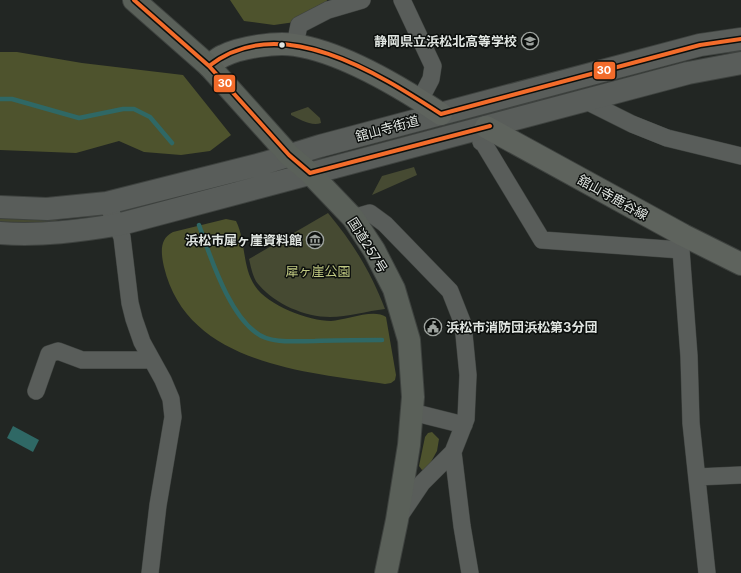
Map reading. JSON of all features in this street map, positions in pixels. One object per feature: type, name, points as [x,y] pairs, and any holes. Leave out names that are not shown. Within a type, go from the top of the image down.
[{"type":"highway","name":"国道257号","points":[[134,0],[209,66],[289,155],[310,173],[353,218],[374,250],[394,289],[409,340],[413,398],[397,520],[386,573]]},
{"type":"main road","points":[[209,66],[223,56],[263,45],[295,45],[327,54],[375,74],[441,114]]},
{"type":"main road","name":"舘山寺鹿谷線","points":[[484,134],[682,243],[741,264]]},
{"type":"street","points":[[295,45],[300,25],[328,10],[362,0]]},
{"type":"street","points":[[402,0],[433,66],[432,79],[420,100]]},
{"type":"street","name":"舘山寺街道","points":[[0,206],[47,209],[107,203],[700,45],[741,39]]},
{"type":"street","name":"舘山寺街道","points":[[0,233],[32,235],[76,231],[117,224],[310,173],[484,134],[584,100],[688,73],[741,64]]},
{"type":"street","points":[[584,100],[632,124],[667,138],[741,156]]},
{"type":"street","points":[[484,134],[484,144],[542,240],[682,243],[689,356],[691,423],[707,573]]},
{"type":"street","points":[[107,203],[122,237],[130,303],[134,319],[142,342],[171,399],[173,417],[158,505],[150,573]]},
{"type":"street","points":[[353,218],[370,213],[385,224],[450,290],[463,324],[468,368],[466,419],[464,425],[453,452],[422,483],[397,520]]},
{"type":"street","points":[[36,390],[50,354],[58,351],[82,360],[152,360]]},
{"type":"street","points":[[412,412],[464,425]]},
{"type":"street","points":[[453,452],[462,526],[470,573]]},
{"type":"street","points":[[697,477],[741,475]]},
{"type":"green space","points":[[230,0],[327,0],[326,4],[295,22],[274,25],[244,21]]},
{"type":"green space","points":[[0,52],[17,52],[82,63],[183,75],[231,135],[210,151],[181,155],[144,152],[119,141],[76,153],[0,150]]},
{"type":"green space","points":[[308,107],[320,118],[321,123],[310,123],[291,115],[291,113]]},
{"type":"green space","points":[[414,167],[417,175],[372,195],[382,176]]},
{"type":"green space","name":"犀ヶ崖公園","points":[[328,213],[361,258],[380,295],[385,309],[337,317],[311,315],[291,308],[273,298],[255,280],[249,259]]},
{"type":"green space","points":[[0,216],[48,218],[72,225],[0,225]]},
{"type":"green space","points":[[226,219],[236,221],[251,279],[261,293],[269,299],[289,311],[322,320],[331,321],[367,314],[386,317],[396,375],[395,380],[391,383],[385,384],[286,367],[253,357],[223,343],[197,325],[177,299],[164,267],[162,257],[163,242],[168,235],[173,232]]},
{"type":"green space","points":[[432,432],[439,439],[437,451],[427,469],[422,470],[419,466],[425,437],[428,433]]},
{"type":"water","points":[[13,426],[39,440],[33,452],[7,438]]},
{"type":"waterway","points":[[0,99],[12,99],[79,118],[123,109],[134,109],[150,117],[172,143]]},
{"type":"waterway","points":[[199,225],[209,254],[224,289],[243,320],[254,331],[266,338],[284,341],[382,340]]},
{"type":"transit line","name":"30","points":[[134,0],[209,66],[289,155],[310,173]]},
{"type":"transit line","name":"30","points":[[209,66],[237,50],[266,44],[297,46],[328,54],[359,66],[389,82],[441,114],[700,45],[741,39]]},
{"type":"transit line","name":"30","points":[[310,173],[490,126]]},
{"type":"place","name":"静岡県立浜松北高等学校","points":[[530,41]]},
{"type":"place","name":"浜松市犀ヶ崖資料館","points":[[315,240]]},
{"type":"place","name":"浜松市消防団浜松第3分団","points":[[433,327]]}]
